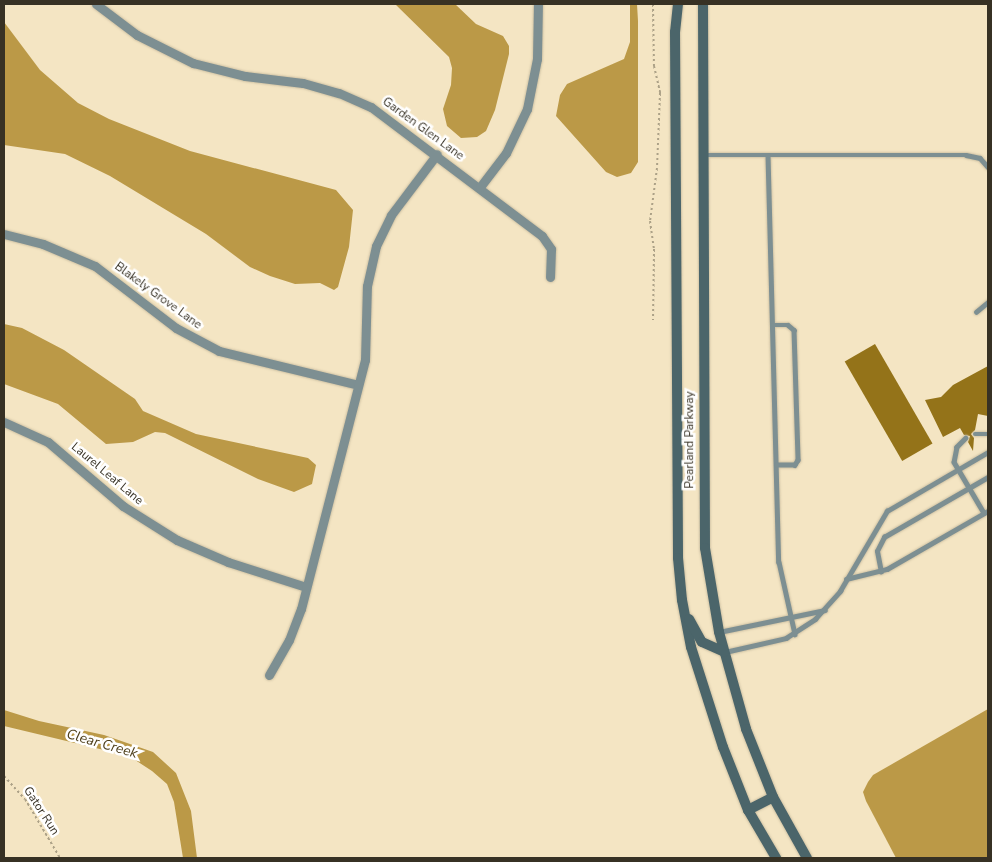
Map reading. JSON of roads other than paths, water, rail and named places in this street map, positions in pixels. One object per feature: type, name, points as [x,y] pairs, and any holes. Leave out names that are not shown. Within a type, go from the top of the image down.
[{"type":"main road","name":"Pearland Parkway","points":[[676,4],[678,558],[682,600],[690,647],[705,696],[748,810],[776,858]]},
{"type":"main road","name":"Pearland Parkway","points":[[704,4],[702,501],[705,548],[719,632],[746,730],[773,797],[807,858]]},
{"type":"main road","points":[[682,600],[702,642],[724,652]]},
{"type":"main road","points":[[748,810],[773,797]]},
{"type":"street","name":"Garden Glen Lane","points":[[96,4],[137,35],[193,63],[244,76],[303,83],[355,99],[397,124],[480,187],[547,242],[553,257],[550,277]]},
{"type":"street","points":[[480,187],[506,153],[527,108],[537,59],[538,4]]},
{"type":"street","points":[[269,675],[296,626],[358,385],[367,343],[368,286],[376,246],[391,214],[436,154]]},
{"type":"street","name":"Blakely Grove Lane","points":[[4,234],[43,244],[95,266],[176,328],[219,351],[358,385]]},
{"type":"street","name":"Laurel Leaf Lane","points":[[4,422],[48,442],[123,506],[177,540],[228,562],[306,587]]},
{"type":"lane","points":[[704,155],[966,155],[980,158],[988,167]]},
{"type":"lane","points":[[768,155],[779,562],[794,634]]},
{"type":"lane","points":[[976,312],[988,302]]},
{"type":"lane","points":[[773,325],[788,325],[794,330],[798,451],[795,465],[776,465]]},
{"type":"lane","points":[[975,434],[988,434]]},
{"type":"lane","points":[[846,579],[881,572],[986,512],[958,469],[954,456],[966,438]]},
{"type":"lane","points":[[724,652],[794,634],[825,610],[887,511],[988,452]]},
{"type":"lane","points":[[881,572],[877,551],[884,537],[988,477]]},
{"type":"lane","points":[[719,632],[825,610]]},
{"type":"water","points":[[395,4],[455,4],[476,24],[503,36],[509,46],[509,54],[495,110],[486,131],[477,137],[461,138],[447,126],[443,109],[451,85],[452,68],[449,57]]},
{"type":"water","points":[[630,4],[637,4],[638,21],[638,162],[631,173],[617,177],[606,172],[556,116],[560,95],[567,84],[624,59],[630,42]]},
{"type":"water","points":[[4,22],[40,70],[78,103],[109,119],[190,151],[336,190],[353,210],[349,247],[338,287],[334,290],[320,283],[295,284],[270,276],[250,267],[206,234],[110,176],[65,154],[4,145]]},
{"type":"water","points":[[4,324],[22,328],[64,350],[135,399],[143,411],[196,434],[308,458],[316,465],[312,484],[294,492],[258,479],[165,433],[155,432],[133,442],[106,444],[58,404],[4,384]]},
{"type":"water","points":[[988,709],[988,858],[896,858],[866,801],[863,792],[868,782],[873,775]]},
{"type":"water","name":"Clear Creek","points":[[4,710],[39,721],[104,735],[153,752],[176,773],[191,811],[197,858],[183,858],[174,802],[167,784],[152,771],[129,756],[4,726]]}]
